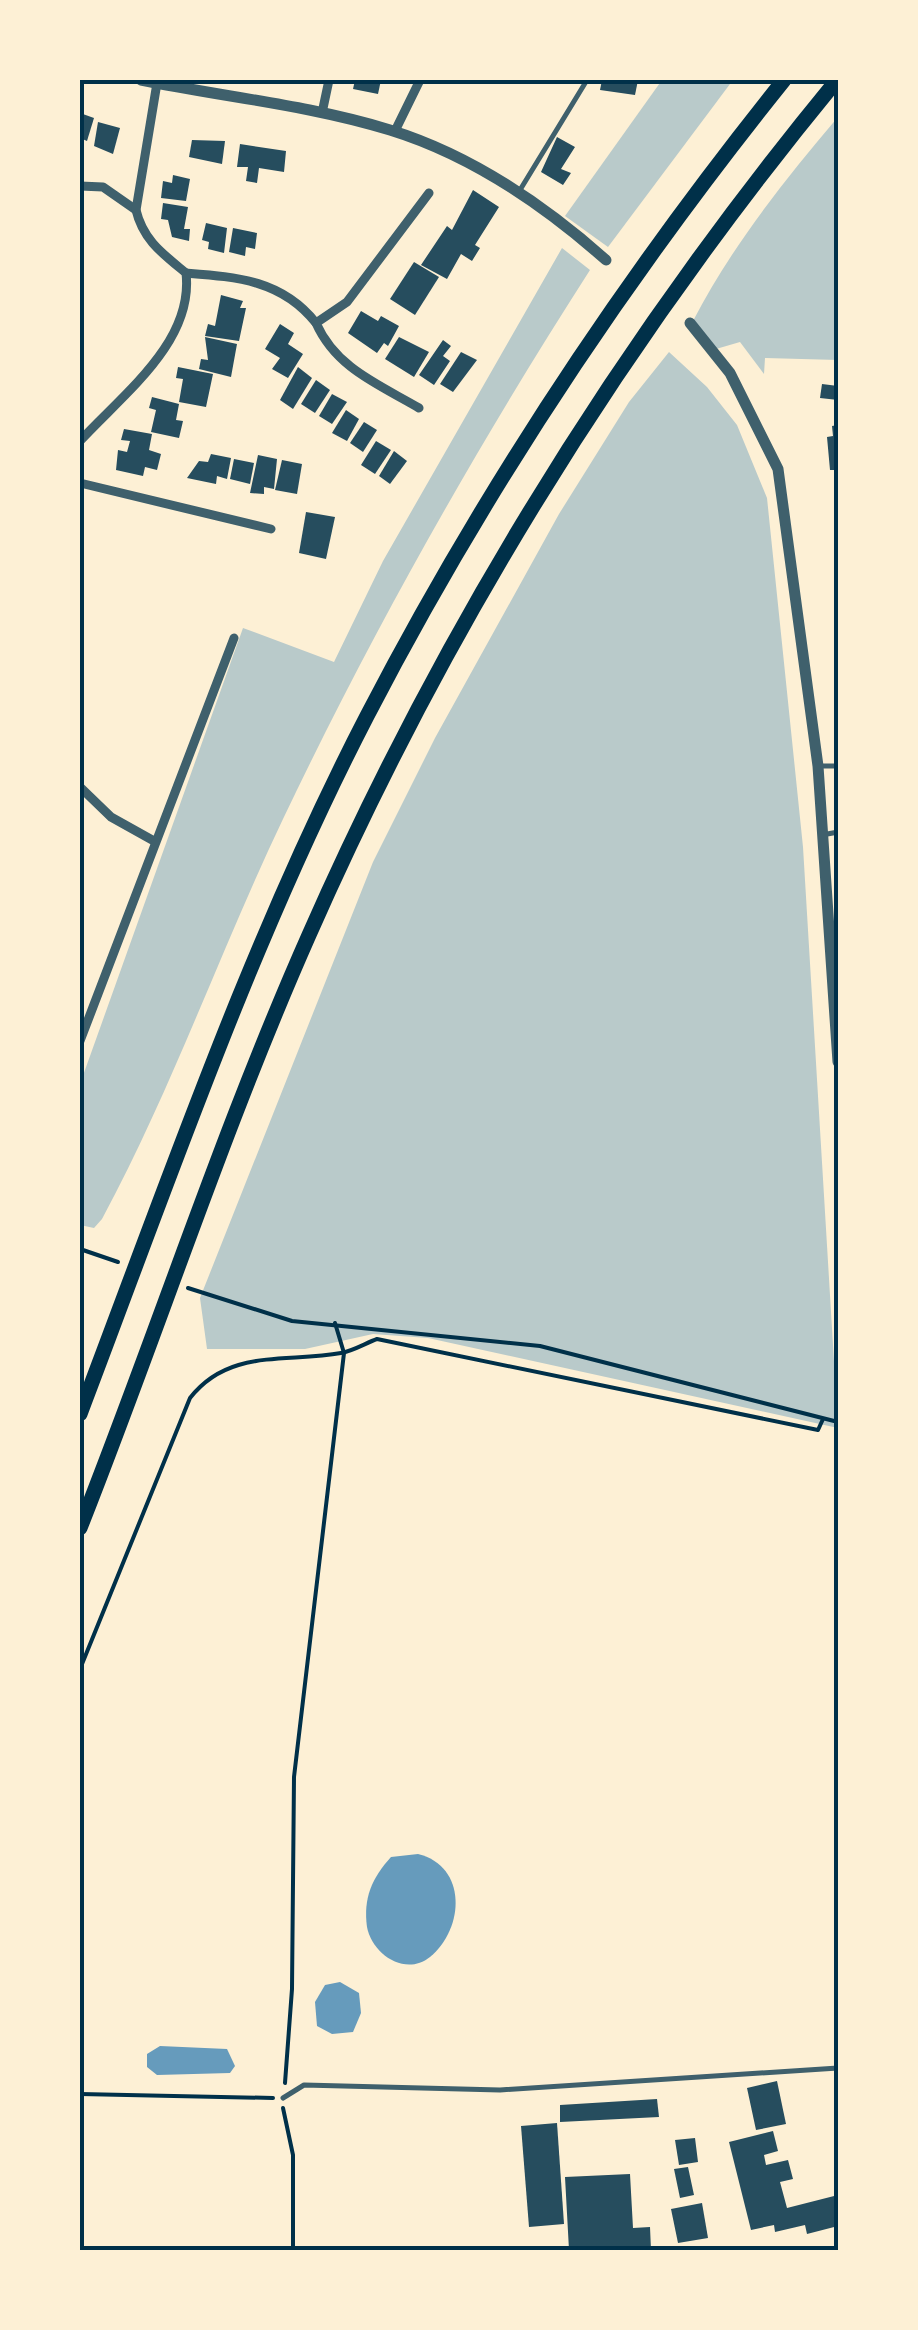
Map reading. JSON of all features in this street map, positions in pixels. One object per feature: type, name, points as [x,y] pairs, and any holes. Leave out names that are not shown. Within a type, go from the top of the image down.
[{"type":"highway","points":[[80,1414],[251,968],[366,718],[497,482],[660,241],[784,80]]},
{"type":"highway","points":[[80,1528],[260,1051],[358,828],[524,518],[633,349],[694,264],[838,80]]},
{"type":"street","points":[[142,80],[322,113],[395,132],[442,150],[563,222],[606,260]]},
{"type":"street","points":[[322,113],[329,80]]},
{"type":"street","points":[[395,132],[420,80]]},
{"type":"street","points":[[157,83],[136,210],[141,229],[157,250],[186,273],[242,278],[300,302],[341,362],[419,408]]},
{"type":"street","points":[[80,186],[103,187],[136,210]]},
{"type":"street","points":[[316,323],[358,290],[429,193]]},
{"type":"street","points":[[80,441],[161,353],[189,300],[186,273]]},
{"type":"street","points":[[690,323],[730,372],[778,469],[818,766],[838,1062]]},
{"type":"street","points":[[80,483],[271,529]]},
{"type":"street","points":[[80,1041],[84,1015],[234,638]]},
{"type":"street","points":[[80,787],[111,817],[154,840]]},
{"type":"lane","points":[[518,193],[587,80]]},
{"type":"lane","points":[[818,766],[838,766]]},
{"type":"lane","points":[[822,835],[838,832]]},
{"type":"lane","points":[[283,2098],[304,2086],[500,2090],[838,2068]]},
{"type":"path","points":[[80,1249],[90,1252]]},
{"type":"path","points":[[199,1292],[272,1316],[319,1325],[335,1323],[540,1346],[838,1422]]},
{"type":"path","points":[[293,2250],[293,2156],[283,2098],[292,1990],[294,1777],[344,1353],[335,1323]]},
{"type":"path","points":[[80,1670],[190,1398],[200,1386],[237,1364],[344,1353],[378,1339],[417,1344],[818,1430],[822,1419]]},
{"type":"path","points":[[80,2094],[283,2098]]},
{"type":"shaded area","points":[[662,80],[733,80],[608,247],[565,216]]},
{"type":"shaded area","points":[[838,117],[838,360],[765,358],[764,374],[740,342],[716,349],[693,321],[759,215]]},
{"type":"shaded area","points":[[562,248],[590,270],[507,403],[390,609],[283,819],[127,1170],[102,1219],[94,1228],[80,1225],[80,1084],[243,628],[334,662],[383,561]]},
{"type":"shaded area","points":[[669,352],[707,387],[737,425],[767,498],[803,847],[838,1428],[428,1338],[373,1334],[305,1349],[207,1349],[200,1298],[373,862],[435,738],[559,514],[629,402]]},
{"type":"water","points":[[418,1854],[434,1861],[453,1884],[455,1915],[442,1945],[430,1957],[410,1965],[391,1960],[375,1946],[366,1917],[374,1881],[391,1857]]},
{"type":"water","points":[[340,1982],[359,1993],[361,2013],[353,2032],[332,2034],[317,2026],[315,2002],[325,1985]]},
{"type":"water","points":[[160,2046],[227,2049],[235,2066],[230,2073],[157,2075],[147,2067],[147,2054]]},
{"type":"building","points":[[355,80],[381,80],[378,94],[353,89]]},
{"type":"building","points":[[602,80],[638,80],[635,95],[600,90]]},
{"type":"building","points":[[80,113],[94,118],[87,141],[80,138]]},
{"type":"building","points":[[98,122],[120,128],[113,154],[94,146]]},
{"type":"building","points":[[557,137],[575,147],[561,169],[571,173],[563,185],[541,172]]},
{"type":"building","points":[[192,140],[225,141],[222,164],[189,157]]},
{"type":"building","points":[[240,144],[286,151],[284,172],[259,168],[257,183],[246,181],[248,167],[237,167]]},
{"type":"building","points":[[173,175],[190,179],[186,201],[161,198],[163,181],[172,183]]},
{"type":"building","points":[[473,190],[499,207],[475,245],[480,248],[472,261],[461,254],[447,279],[421,265],[447,226],[452,230]]},
{"type":"building","points":[[163,203],[188,207],[184,229],[190,229],[189,241],[172,237],[168,220],[161,219]]},
{"type":"building","points":[[206,223],[227,228],[224,253],[208,249],[209,242],[202,240]]},
{"type":"building","points":[[233,228],[257,233],[255,249],[246,247],[245,256],[229,252]]},
{"type":"building","points":[[414,262],[439,277],[415,315],[390,299]]},
{"type":"building","points":[[221,295],[243,301],[240,308],[246,308],[239,341],[205,336],[208,324],[215,326]]},
{"type":"building","points":[[361,311],[378,321],[381,316],[399,326],[388,346],[384,343],[377,353],[348,333]]},
{"type":"building","points":[[280,324],[294,333],[288,344],[303,354],[288,378],[272,369],[280,358],[265,349]]},
{"type":"building","points":[[205,337],[237,344],[231,377],[199,369],[201,359],[208,360]]},
{"type":"building","points":[[399,337],[429,352],[414,377],[385,359]]},
{"type":"building","points":[[443,340],[451,346],[443,356],[450,361],[434,385],[419,375]]},
{"type":"building","points":[[461,352],[477,360],[453,392],[440,384]]},
{"type":"building","points":[[178,367],[213,374],[206,407],[179,402],[183,379],[176,378]]},
{"type":"building","points":[[298,367],[312,378],[293,409],[280,400]]},
{"type":"building","points":[[316,380],[330,390],[315,413],[301,404]]},
{"type":"building","points":[[822,384],[838,386],[838,400],[820,398]]},
{"type":"building","points":[[332,394],[347,402],[332,424],[319,416]]},
{"type":"building","points":[[152,397],[179,404],[176,420],[183,421],[179,438],[151,432],[156,410],[149,408]]},
{"type":"building","points":[[346,410],[359,419],[347,441],[332,433]]},
{"type":"building","points":[[364,422],[377,430],[363,452],[350,443]]},
{"type":"building","points":[[838,425],[838,470],[830,470],[827,437],[833,436],[832,426]]},
{"type":"building","points":[[124,429],[152,434],[149,450],[161,454],[157,470],[145,467],[143,476],[116,470],[118,450],[127,452],[130,441],[121,440]]},
{"type":"building","points":[[376,441],[391,450],[375,474],[361,465]]},
{"type":"building","points":[[394,451],[407,461],[390,484],[379,476]]},
{"type":"building","points":[[211,454],[231,458],[227,479],[217,476],[216,484],[187,478],[199,461],[208,462]]},
{"type":"building","points":[[258,455],[277,459],[274,489],[264,487],[264,494],[250,493]]},
{"type":"building","points":[[234,459],[254,463],[250,484],[230,479]]},
{"type":"building","points":[[282,460],[302,464],[297,494],[275,490]]},
{"type":"building","points":[[306,512],[335,517],[326,559],[299,553]]},
{"type":"building","points":[[777,2081],[786,2124],[756,2130],[747,2088]]},
{"type":"building","points":[[657,2099],[659,2117],[560,2122],[560,2105]]},
{"type":"building","points":[[557,2123],[564,2224],[529,2227],[521,2126]]},
{"type":"building","points":[[773,2131],[778,2151],[764,2155],[766,2165],[788,2160],[793,2179],[780,2182],[787,2208],[838,2195],[838,2226],[807,2234],[805,2225],[775,2232],[774,2225],[751,2230],[729,2142]]},
{"type":"building","points":[[695,2138],[698,2162],[679,2165],[675,2140]]},
{"type":"building","points":[[688,2167],[694,2195],[680,2198],[674,2169]]},
{"type":"building","points":[[630,2174],[633,2228],[650,2227],[651,2250],[569,2250],[565,2177]]},
{"type":"building","points":[[702,2203],[708,2238],[678,2243],[671,2209]]}]
